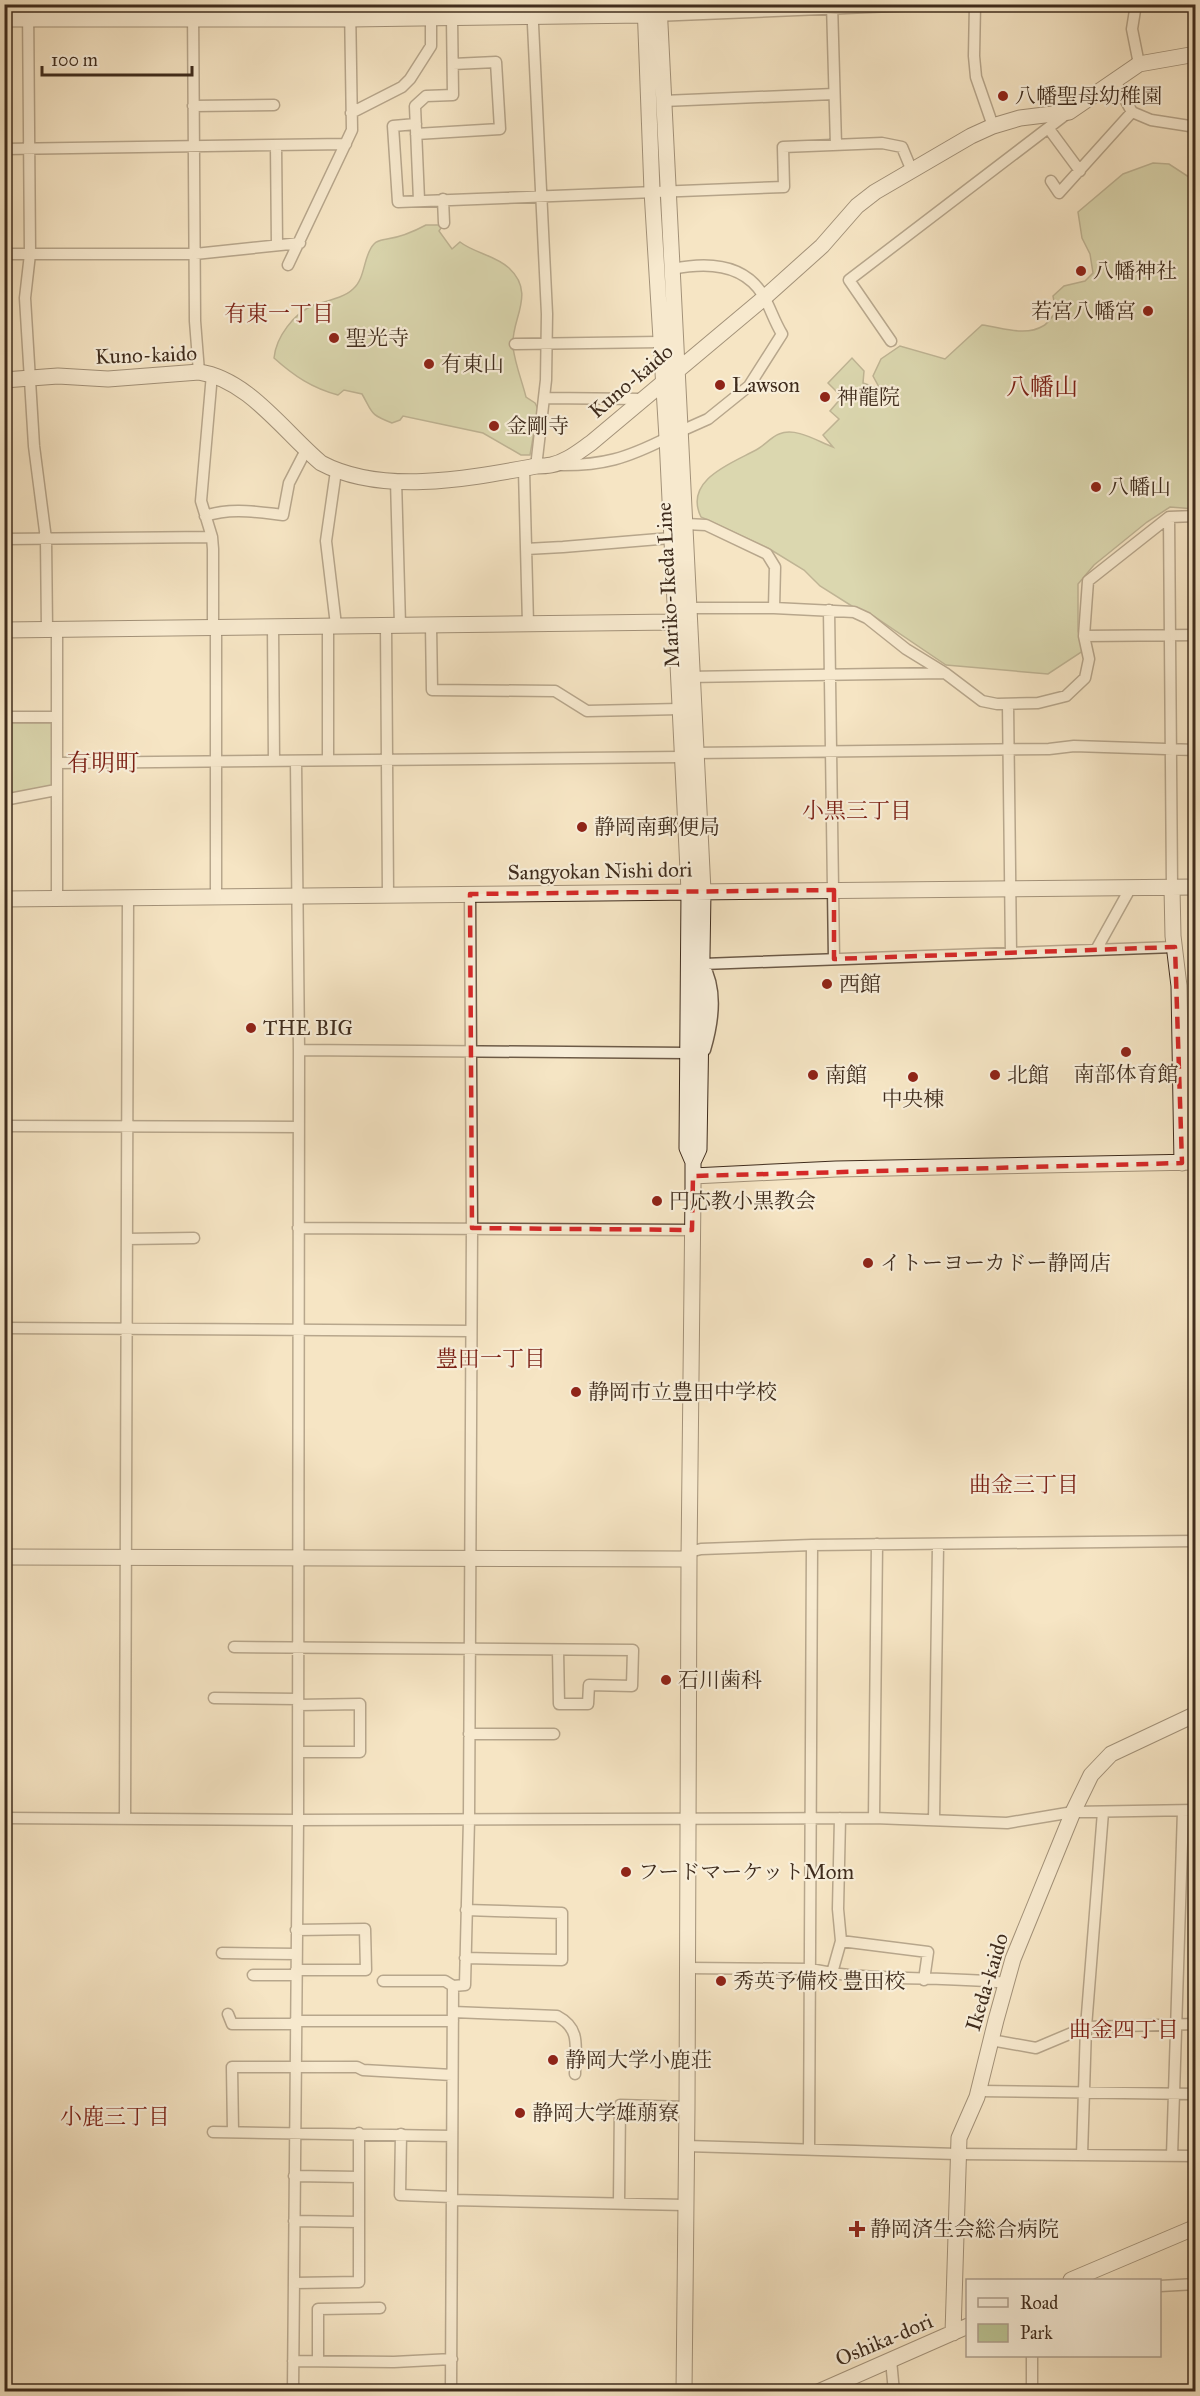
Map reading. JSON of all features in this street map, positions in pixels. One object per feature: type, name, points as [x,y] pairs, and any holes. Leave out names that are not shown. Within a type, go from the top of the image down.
[{"type":"street","points":[[4,19],[28,11],[433,13],[452,18],[532,11],[941,4]]},
{"type":"street","points":[[975,4],[976,77],[993,126]]},
{"type":"street","points":[[1136,4],[1131,29],[1139,64]]},
{"type":"street","points":[[832,6],[836,145]]},
{"type":"street","name":"Mariko-Ikeda Line","points":[[652,10],[663,101],[678,369],[671,538],[675,622],[686,677],[692,754],[696,891],[696,1058],[699,1149],[693,1169],[692,1230],[684,2391]]},
{"type":"street","name":"Mariko-Ikeda Line","points":[[652,10],[652,191],[663,381],[674,434],[686,524],[690,608],[686,677],[680,709],[692,754]]},
{"type":"street","points":[[28,11],[30,254],[25,298],[34,446],[46,539],[57,717],[57,898]]},
{"type":"street","points":[[192,11],[195,321],[206,373],[201,501],[212,537],[216,896]]},
{"type":"street","points":[[528,624],[526,549],[545,398],[547,345],[532,11]]},
{"type":"street","points":[[288,265],[352,130],[350,12]]},
{"type":"street","points":[[351,113],[402,87],[410,79],[431,46],[433,13]]},
{"type":"street","points":[[419,200],[415,106],[426,96],[453,95],[452,18]]},
{"type":"street","name":"Kuno-kaido","points":[[4,380],[58,376],[108,379],[206,373],[237,386],[321,463],[336,471],[396,480],[475,478],[537,467],[573,456],[764,298],[822,246],[857,206],[875,192],[971,136],[993,126],[1020,118],[1069,112],[1139,64],[1196,54]]},
{"type":"street","points":[[453,64],[496,62],[500,129],[416,129],[393,126],[398,202],[784,187],[783,147],[882,143],[902,147],[912,171]]},
{"type":"street","points":[[1115,81],[1132,112],[1151,120],[1196,127]]},
{"type":"street","points":[[663,101],[834,94]]},
{"type":"street","points":[[194,106],[274,105]]},
{"type":"street","points":[[891,341],[849,280],[1069,112]]},
{"type":"street","points":[[1051,181],[1059,193],[1132,112]]},
{"type":"street","points":[[1049,129],[1080,171]]},
{"type":"street","points":[[4,149],[346,144]]},
{"type":"street","points":[[276,145],[277,245]]},
{"type":"street","points":[[443,199],[444,223]]},
{"type":"street","points":[[4,254],[195,254],[300,243]]},
{"type":"street","points":[[537,467],[588,466],[613,461],[708,419],[749,386],[758,374],[782,334],[764,298],[752,282],[732,269],[718,265],[673,269]]},
{"type":"street","points":[[515,344],[661,342]]},
{"type":"street","points":[[545,398],[643,399]]},
{"type":"street","points":[[205,516],[216,512],[240,511],[283,515],[289,483],[306,450]]},
{"type":"street","points":[[328,760],[332,625],[326,541],[336,471]]},
{"type":"street","points":[[388,895],[388,760],[396,480]]},
{"type":"street","points":[[4,630],[675,622],[690,608],[829,610],[854,612],[867,618],[906,649],[945,673],[982,700],[1008,704],[1038,703],[1066,696],[1084,678],[1088,669],[1089,659],[1084,636],[1088,581],[1169,517],[1196,516]]},
{"type":"street","points":[[693,1169],[836,1169],[1189,1162],[1172,888],[1169,517]]},
{"type":"street","points":[[526,549],[563,548],[671,538],[686,524],[706,525],[767,554],[776,567],[774,608]]},
{"type":"street","points":[[4,539],[212,537]]},
{"type":"street","points":[[829,610],[833,753],[834,959]]},
{"type":"street","points":[[431,625],[432,690],[555,691],[587,711],[680,709]]},
{"type":"street","points":[[273,626],[274,760]]},
{"type":"street","points":[[1084,636],[1196,635]]},
{"type":"street","points":[[686,677],[945,673]]},
{"type":"street","points":[[1008,704],[1011,953]]},
{"type":"street","points":[[4,717],[57,717]]},
{"type":"street","points":[[57,763],[833,753],[1049,749],[1074,746],[1196,750]]},
{"type":"street","points":[[293,2391],[294,2066],[298,1820],[299,1050],[296,760]]},
{"type":"street","points":[[4,800],[56,790]]},
{"type":"street","points":[[1096,950],[1131,887]]},
{"type":"street","name":"Sangyokan Nishi dori","points":[[4,898],[1196,887]]},
{"type":"street","name":"Mariko-Ikeda Line","points":[[696,891],[703,964],[696,1058]]},
{"type":"street","points":[[383,1981],[445,1981],[453,1986],[465,1985],[469,1819],[472,1228],[470,894]]},
{"type":"street","points":[[125,1819],[128,897]]},
{"type":"street","points":[[703,964],[1175,947]]},
{"type":"street","points":[[299,1050],[472,1051],[696,1058]]},
{"type":"street","points":[[4,1126],[299,1127]]},
{"type":"street","points":[[298,1228],[692,1230]]},
{"type":"street","points":[[127,1239],[194,1238]]},
{"type":"street","points":[[4,1328],[470,1331]]},
{"type":"street","points":[[4,1557],[469,1558],[689,1555],[701,1549],[812,1545],[1196,1541]]},
{"type":"street","points":[[809,2150],[812,1545]]},
{"type":"street","points":[[874,1818],[877,1545]]},
{"type":"street","points":[[934,1820],[938,1545]]},
{"type":"street","points":[[234,1647],[633,1650],[632,1686],[589,1685],[588,1704],[559,1704],[558,1650]]},
{"type":"street","points":[[214,1698],[360,1704],[360,1752],[298,1752]]},
{"type":"street","name":"Ikeda-kaido","points":[[960,2330],[957,2154],[959,2138],[979,2091],[1013,1959],[1073,1812],[1091,1775],[1111,1754],[1196,1713]]},
{"type":"street","points":[[469,1734],[554,1734]]},
{"type":"street","points":[[1172,2156],[1183,1810]]},
{"type":"street","points":[[4,1818],[298,1820],[874,1818],[1006,1823],[1073,1812],[1196,1810]]},
{"type":"street","points":[[1082,2155],[1086,2027],[1102,1812]]},
{"type":"street","points":[[832,1973],[841,1941],[838,1909],[840,1818]]},
{"type":"street","points":[[465,1958],[562,1960],[562,1913],[466,1910]]},
{"type":"street","points":[[253,1975],[366,1970],[365,1929],[296,1930]]},
{"type":"street","points":[[841,1941],[928,1952],[924,1980]]},
{"type":"street","points":[[222,1953],[296,1954]]},
{"type":"street","points":[[687,1968],[810,1969],[832,1973],[924,1980],[966,1978],[1006,1983]]},
{"type":"street","points":[[451,2391],[453,1986]]},
{"type":"street","points":[[228,2014],[232,2024],[557,2016],[568,2022],[575,2031],[575,2074]]},
{"type":"street","points":[[991,2040],[1036,2048],[1086,2027],[1196,2024]]},
{"type":"street","points":[[233,2132],[232,2067],[357,2067],[363,2070],[452,2075]]},
{"type":"street","points":[[979,2091],[1196,2094]]},
{"type":"street","points":[[619,2202],[620,2105],[687,2107]]},
{"type":"street","points":[[213,2132],[451,2136]]},
{"type":"street","points":[[294,2283],[359,2282],[359,2133]]},
{"type":"street","points":[[401,2134],[400,2195],[452,2199],[685,2205]]},
{"type":"street","points":[[686,2146],[957,2154],[1196,2156]]},
{"type":"street","points":[[294,2176],[359,2177]]},
{"type":"street","points":[[294,2221],[359,2222]]},
{"type":"street","points":[[1073,2279],[1196,2227]]},
{"type":"street","points":[[1161,2286],[1196,2284]]},
{"type":"street","points":[[318,2361],[318,2309],[380,2308]]},
{"type":"street","name":"Oshika-dori","points":[[822,2391],[960,2330]]},
{"type":"street","points":[[1032,2357],[1032,2391]]},
{"type":"street","points":[[293,2361],[394,2362],[452,2359]]},
{"type":"street","points":[[891,2360],[894,2391]]},
{"type":"highlighted area","points":[[834,890],[834,959],[1175,947],[1182,1163],[693,1176],[692,1230],[472,1228],[470,894]]},
{"type":"green space","points":[[1153,163],[1169,164],[1195,181],[1195,509],[1170,507],[1147,522],[1094,565],[1078,584],[1078,631],[1083,651],[1048,674],[946,665],[872,615],[855,608],[820,586],[804,570],[768,548],[701,517],[697,504],[704,483],[723,467],[759,448],[776,435],[786,432],[799,433],[833,447],[823,435],[839,419],[830,411],[842,397],[828,383],[852,358],[864,371],[863,383],[880,389],[873,376],[881,359],[900,346],[945,359],[982,325],[1029,331],[1045,325],[1056,312],[1053,296],[1064,286],[1085,281],[1093,273],[1090,254],[1082,238],[1078,212],[1123,174]]},
{"type":"green space","points":[[426,225],[443,225],[439,231],[452,249],[460,242],[503,264],[517,278],[522,297],[513,347],[526,397],[535,403],[538,409],[530,455],[521,455],[483,433],[403,416],[392,423],[372,412],[362,394],[344,390],[338,395],[320,389],[296,376],[274,358],[282,334],[293,320],[314,305],[345,295],[353,289],[360,279],[370,249],[374,244],[380,240],[407,234]]},
{"type":"green space","points":[[8,723],[52,723],[52,788],[9,794]]},
{"type":"place","name":"八幡聖母幼稚園","points":[[1003,96]]},
{"type":"place","name":"八幡神社","points":[[1081,271]]},
{"type":"place","name":"若宮八幡宮","points":[[1148,311]]},
{"type":"place","name":"聖光寺","points":[[334,338]]},
{"type":"place","name":"有東山","points":[[429,364]]},
{"type":"place","name":"Lawson","points":[[720,385]]},
{"type":"place","name":"神龍院","points":[[825,397]]},
{"type":"place","name":"金剛寺","points":[[494,426]]},
{"type":"place","name":"八幡山","points":[[1096,487]]},
{"type":"place","name":"静岡南郵便局","points":[[582,827]]},
{"type":"place","name":"西館","points":[[827,984]]},
{"type":"place","name":"THE BIG","points":[[251,1028]]},
{"type":"place","name":"南部体育館","points":[[1126,1052]]},
{"type":"place","name":"南館","points":[[813,1075]]},
{"type":"place","name":"北館","points":[[995,1075]]},
{"type":"place","name":"中央棟","points":[[913,1077]]},
{"type":"place","name":"円応教小黒教会","points":[[657,1201]]},
{"type":"place","name":"イトーヨーカドー静岡店","points":[[868,1263]]},
{"type":"place","name":"静岡市立豊田中学校","points":[[576,1392]]},
{"type":"place","name":"石川歯科","points":[[666,1680]]},
{"type":"place","name":"フードマーケットMom","points":[[626,1872]]},
{"type":"place","name":"秀英予備校 豊田校","points":[[721,1981]]},
{"type":"place","name":"静岡大学小鹿荘","points":[[553,2060]]},
{"type":"place","name":"静岡大学雄萠寮","points":[[520,2113]]},
{"type":"place","name":"静岡済生会総合病院","points":[[857,2229]]},
{"type":"district","name":"有東一丁目","points":[[279,313]]},
{"type":"district","name":"八幡山","points":[[1042,387]]},
{"type":"district","name":"有明町","points":[[103,763]]},
{"type":"district","name":"小黒三丁目","points":[[857,810]]},
{"type":"district","name":"豊田一丁目","points":[[491,1358]]},
{"type":"district","name":"曲金三丁目","points":[[1024,1484]]},
{"type":"district","name":"曲金四丁目","points":[[1124,2029]]},
{"type":"district","name":"小鹿三丁目","points":[[115,2116]]}]
